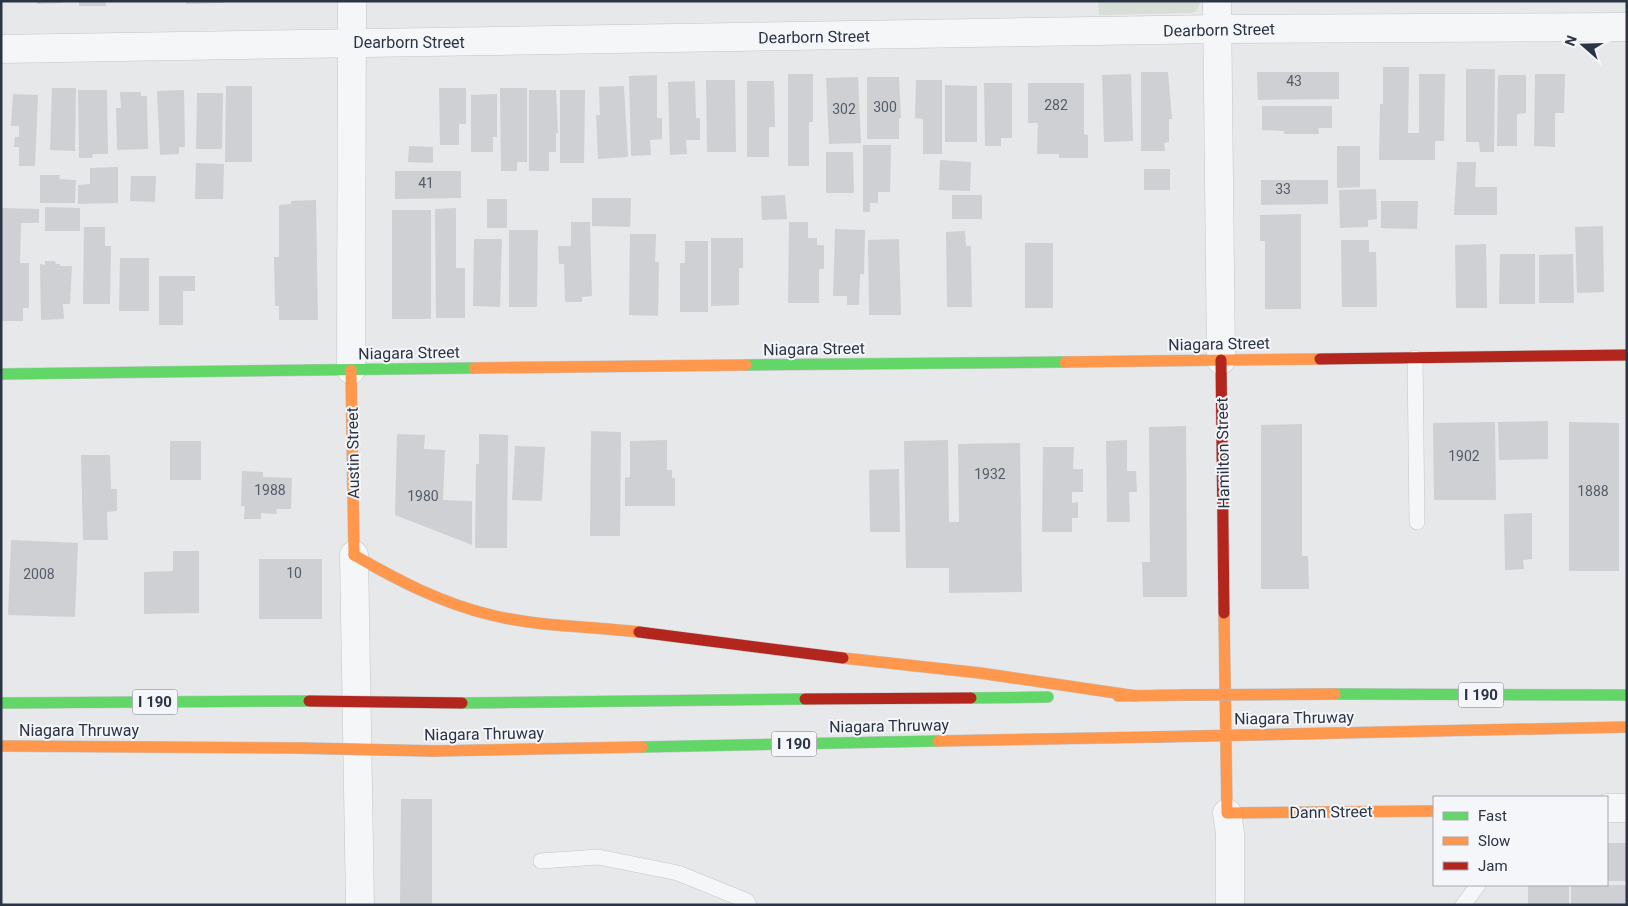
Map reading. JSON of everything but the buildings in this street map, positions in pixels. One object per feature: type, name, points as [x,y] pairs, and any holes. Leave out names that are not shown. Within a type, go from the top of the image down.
[{"type":"main road","name":"Niagara Street","points":[[1,374],[1627,355]]},
{"type":"main road","name":"Hamilton Street","points":[[1221,360],[1227,813]]},
{"type":"main road","name":"Austin Street","points":[[351,370],[354,555]]},
{"type":"main road","points":[[354,555],[402,583],[446,601],[491,615],[540,623],[622,630],[980,673],[1136,696]]},
{"type":"main road","name":"Niagara Thruway","points":[[1,703],[309,701],[462,703],[1335,694],[1627,695]]},
{"type":"main road","name":"Niagara Thruway","points":[[1,746],[176,746],[435,751],[1627,727]]},
{"type":"main road","points":[[21,758],[176,746]]},
{"type":"main road","name":"Dann Street","points":[[1227,813],[1433,811]]},
{"type":"street","name":"Austin Street","points":[[351,370],[352,1]]},
{"type":"street","name":"Hamilton Street","points":[[1217,1],[1221,360]]},
{"type":"street","name":"Dearborn Street","points":[[1,50],[353,42],[443,43],[1218,29],[1627,27]]},
{"type":"street","name":"Austin Street","points":[[354,555],[360,905]]},
{"type":"street","points":[[1608,808],[1627,808]]},
{"type":"street","name":"Hamilton Street","points":[[1227,813],[1230,833],[1230,905]]},
{"type":"lane","points":[[1415,358],[1417,522]]},
{"type":"lane","points":[[541,861],[598,857],[678,873],[747,901],[750,905]]},
{"type":"lane","points":[[1463,905],[1477,886]]},
{"type":"shaded area","points":[[1098,1],[1201,1],[1196,11],[1191,13],[1099,15]]},
{"type":"traffic: fast","points":[[746,365],[1065,362]]},
{"type":"traffic: fast","points":[[1,374],[474,368]]},
{"type":"traffic: fast","points":[[1335,694],[1627,695]]},
{"type":"traffic: fast","points":[[971,698],[1048,697]]},
{"type":"traffic: fast","points":[[462,703],[805,699]]},
{"type":"traffic: fast","points":[[1,703],[309,701]]},
{"type":"traffic: fast","points":[[642,747],[938,741]]},
{"type":"traffic: slow","points":[[1065,362],[1320,359]]},
{"type":"traffic: slow","points":[[474,368],[746,365]]},
{"type":"traffic: slow","points":[[351,370],[354,555]]},
{"type":"traffic: slow","points":[[354,555],[420,590],[455,604],[491,615],[527,622],[639,632]]},
{"type":"traffic: slow","points":[[1224,613],[1227,813],[1433,811]]},
{"type":"traffic: slow","points":[[843,658],[980,673],[1136,696]]},
{"type":"traffic: slow","points":[[1182,695],[1335,694]]},
{"type":"traffic: slow","points":[[1118,696],[1182,695]]},
{"type":"traffic: slow","points":[[1338,733],[1627,727]]},
{"type":"traffic: slow","points":[[1154,737],[1338,733]]},
{"type":"traffic: slow","points":[[938,741],[1154,737]]},
{"type":"traffic: slow","points":[[1,746],[297,748]]},
{"type":"traffic: slow","points":[[435,751],[642,747]]},
{"type":"traffic: slow","points":[[297,748],[435,751]]},
{"type":"traffic: jam","points":[[1320,359],[1627,355]]},
{"type":"traffic: jam","points":[[1221,360],[1224,613]]},
{"type":"traffic: jam","points":[[639,632],[843,658]]},
{"type":"traffic: jam","points":[[805,699],[971,698]]},
{"type":"traffic: jam","points":[[309,701],[462,703]]}]
